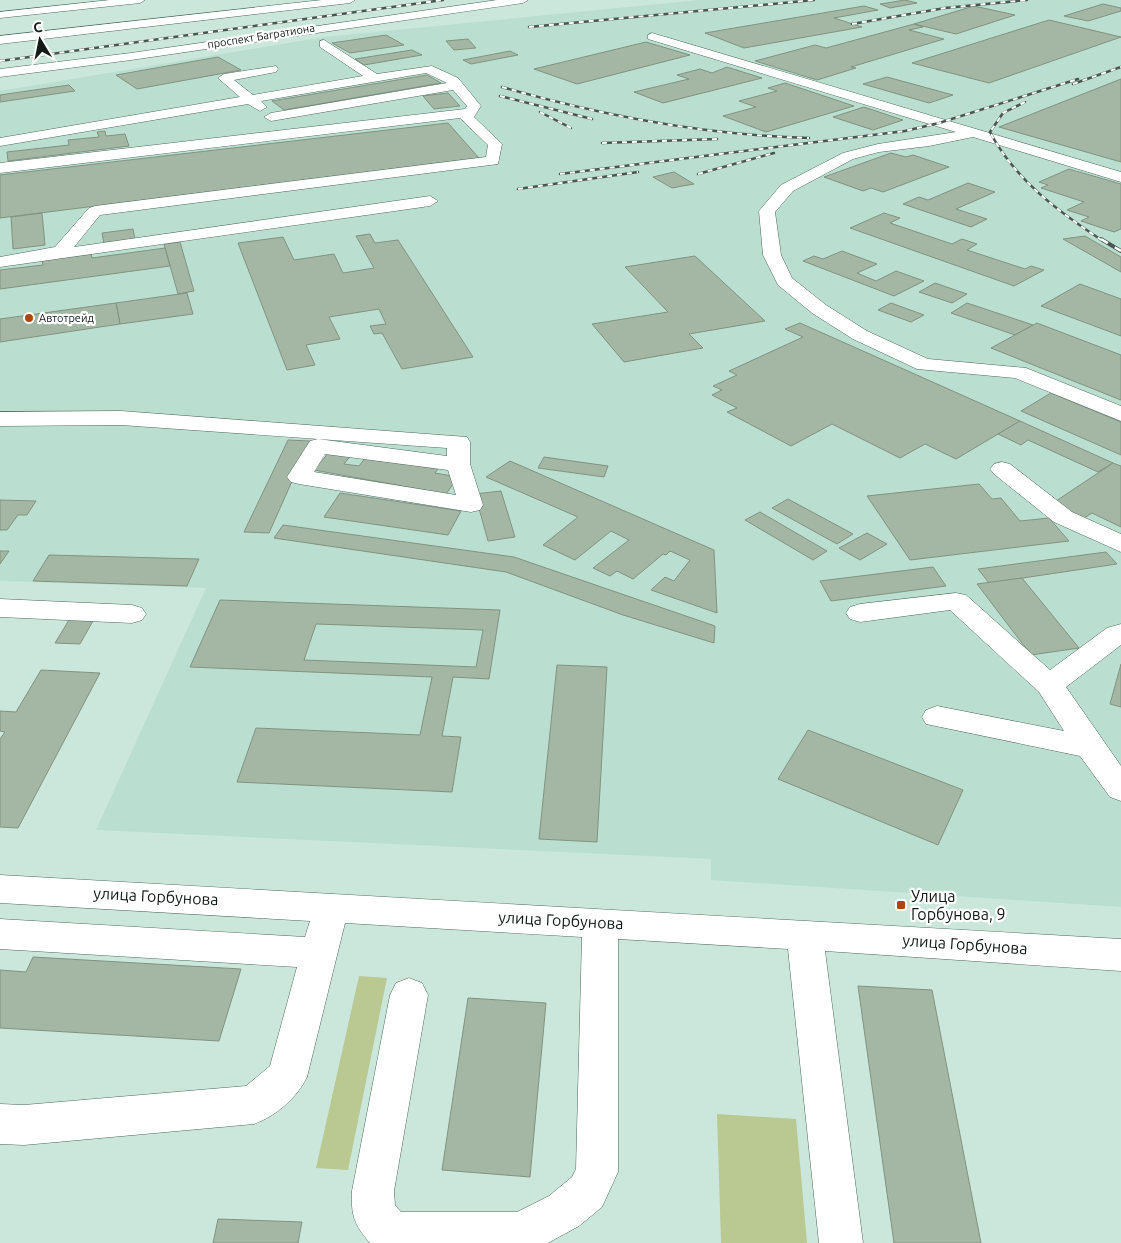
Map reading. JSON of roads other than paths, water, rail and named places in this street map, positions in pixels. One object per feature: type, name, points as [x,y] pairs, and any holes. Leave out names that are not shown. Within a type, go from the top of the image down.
[{"type":"main road","points":[[0,15],[140,0]]},
{"type":"main road","points":[[0,40],[350,0]]},
{"type":"main road","name":"проспект Багратиона","points":[[0,66],[77,57],[467,0]]},
{"type":"main road","name":"проспект Багратиона","points":[[0,73],[105,60],[398,16],[523,0]]},
{"type":"main road","points":[[652,37],[1121,177]]},
{"type":"main road","points":[[324,44],[374,78]]},
{"type":"main road","points":[[0,77],[105,60]]},
{"type":"main road","points":[[272,69],[224,78],[289,133]]},
{"type":"main road","points":[[0,142],[428,69],[453,81],[457,85],[474,106],[467,118],[495,144],[493,161],[95,211],[60,251],[0,263]]},
{"type":"main road","points":[[271,117],[457,85]]},
{"type":"main road","points":[[0,168],[470,113]]},
{"type":"main road","points":[[973,133],[929,142],[878,148],[848,156],[787,188],[766,211],[772,255],[784,281],[819,310],[860,335],[924,365],[1020,372],[1121,414]]},
{"type":"main road","points":[[0,263],[430,201]]},
{"type":"main road","points":[[0,419],[121,418],[459,442],[458,464],[471,505],[300,477],[318,446],[458,464]]},
{"type":"main road","points":[[1002,469],[1063,517],[1121,544]]},
{"type":"main road","points":[[860,613],[956,601],[1049,685],[1090,747],[1121,789]]},
{"type":"main road","points":[[0,608],[132,614]]},
{"type":"main road","points":[[1049,685],[1117,634],[1121,634]]},
{"type":"main road","points":[[937,717],[1090,747]]},
{"type":"main road","name":"улица Горбунова","points":[[0,888],[1121,955]]},
{"type":"main road","points":[[0,1124],[24,1125],[254,1105],[287,1077],[331,907]]},
{"type":"main road","points":[[409,995],[373,1191],[373,1213],[392,1238],[520,1234],[564,1211],[587,1192],[597,1172],[600,923]]},
{"type":"main road","points":[[0,934],[319,953]]},
{"type":"main road","points":[[805,935],[841,1243]]},
{"type":"railway","points":[[0,61],[443,0]]},
{"type":"railway","points":[[529,27],[814,0]]},
{"type":"railway","points":[[852,24],[945,8],[1027,0]]},
{"type":"railway","points":[[1073,84],[1121,67]]},
{"type":"railway","points":[[560,174],[905,131],[939,123],[1078,79]]},
{"type":"railway","points":[[502,87],[578,107],[654,122],[731,133],[809,138]]},
{"type":"railway","points":[[500,96],[592,119]]},
{"type":"railway","points":[[1025,102],[1003,113],[990,132],[1012,165],[1039,194],[1103,241]]},
{"type":"railway","points":[[540,112],[571,128]]},
{"type":"railway","points":[[602,143],[717,139]]},
{"type":"railway","points":[[698,174],[774,153]]},
{"type":"railway","points":[[518,189],[638,172]]},
{"type":"railway","points":[[1101,239],[1121,251]]},
{"type":"place","name":"Автотрейд","points":[[29,318]]},
{"type":"place","name":"Улица Горбунова, 9","points":[[901,905]]}]
